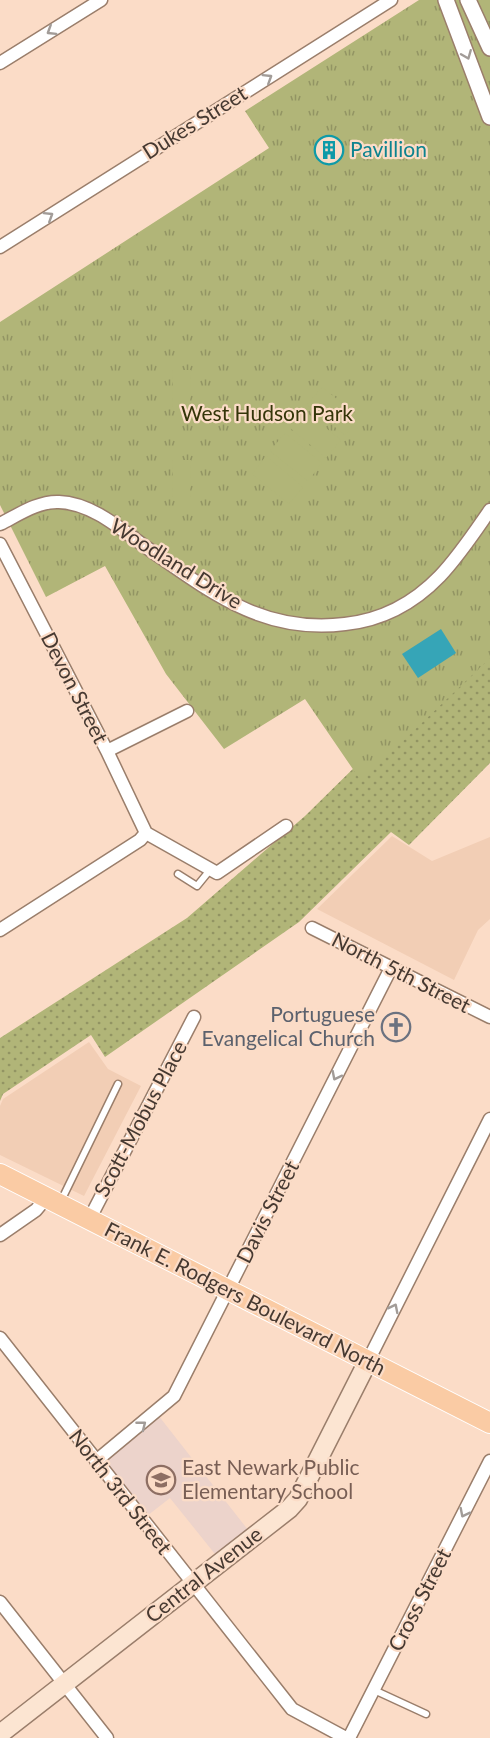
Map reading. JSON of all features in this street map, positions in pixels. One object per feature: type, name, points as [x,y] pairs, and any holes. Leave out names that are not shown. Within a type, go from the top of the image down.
[{"type":"main road","name":"Frank E. Rodgers Boulevard North","points":[[0,1174],[490,1423]]},
{"type":"main road","name":"Central Avenue","points":[[0,1734],[289,1509],[297,1499],[368,1361]]},
{"type":"street","points":[[0,63],[101,0]]},
{"type":"street","name":"Dukes Street","points":[[0,247],[391,0]]},
{"type":"street","points":[[446,0],[490,117]]},
{"type":"street","points":[[468,0],[490,48]]},
{"type":"street","name":"Woodland Drive","points":[[0,524],[41,504],[59,502],[79,505],[106,519],[220,596],[288,625],[320,627],[370,620],[406,604],[441,575],[490,510]]},
{"type":"street","name":"Devon Street","points":[[0,544],[107,751],[146,833]]},
{"type":"street","points":[[107,751],[187,711]]},
{"type":"street","points":[[1,926],[140,840],[146,833],[214,871],[286,826]]},
{"type":"street","name":"North 5th Street","points":[[312,928],[490,1017]]},
{"type":"street","name":"Davis Street","points":[[96,1461],[164,1407],[174,1396],[391,968]]},
{"type":"street","name":"Scott-Mobus Place","points":[[89,1220],[194,1017]]},
{"type":"street","name":"Central Avenue","points":[[368,1361],[490,1119]]},
{"type":"street","points":[[0,1235],[53,1201]]},
{"type":"street","name":"North 3rd Street","points":[[0,1338],[191,1584],[292,1709],[348,1738]]},
{"type":"street","name":"Cross Street","points":[[348,1738],[490,1461]]},
{"type":"street","points":[[0,1602],[107,1738]]},
{"type":"lane","points":[[178,874],[197,886],[214,871]]},
{"type":"lane","points":[[53,1201],[118,1084]]},
{"type":"lane","points":[[374,1690],[426,1714]]},
{"type":"shaded area","points":[[392,836],[432,861],[490,837],[490,919],[478,930],[454,980],[317,909]]},
{"type":"shaded area","points":[[89,1042],[108,1069],[141,1086],[84,1196],[0,1155],[0,1106],[3,1099]]},
{"type":"shaded area","name":"East Newark Public Elementary School","points":[[158,1415],[252,1535],[219,1559],[170,1498],[143,1519],[99,1462]]},
{"type":"green space","name":"West Hudson Park","points":[[419,0],[490,0],[490,658],[361,781],[305,699],[224,749],[166,674],[105,566],[46,597],[0,505],[0,322],[269,148],[245,111]]},
{"type":"green space","points":[[173,370],[191,370],[190,407],[172,407]]},
{"type":"green space","points":[[322,387],[359,417],[345,435],[307,405]]},
{"type":"green space","points":[[303,410],[341,440],[326,458],[289,427]]},
{"type":"green space","points":[[285,433],[322,463],[308,481],[270,451]]},
{"type":"green space","points":[[266,456],[303,487],[289,504],[252,474]]},
{"type":"green space","points":[[173,460],[191,460],[190,497],[172,497]]},
{"type":"green space","points":[[490,634],[490,763],[409,845],[391,832],[299,922],[105,1057],[91,1035],[3,1094],[0,1101],[0,1038],[187,918],[305,816]]},
{"type":"water","points":[[441,629],[456,653],[418,678],[402,654]]},
{"type":"place","name":"Pavillion","points":[[329,150]]},
{"type":"place","name":"Portuguese Evangelical Church","points":[[396,1027]]},
{"type":"place","name":"East Newark Public Elementary School","points":[[161,1480]]}]
